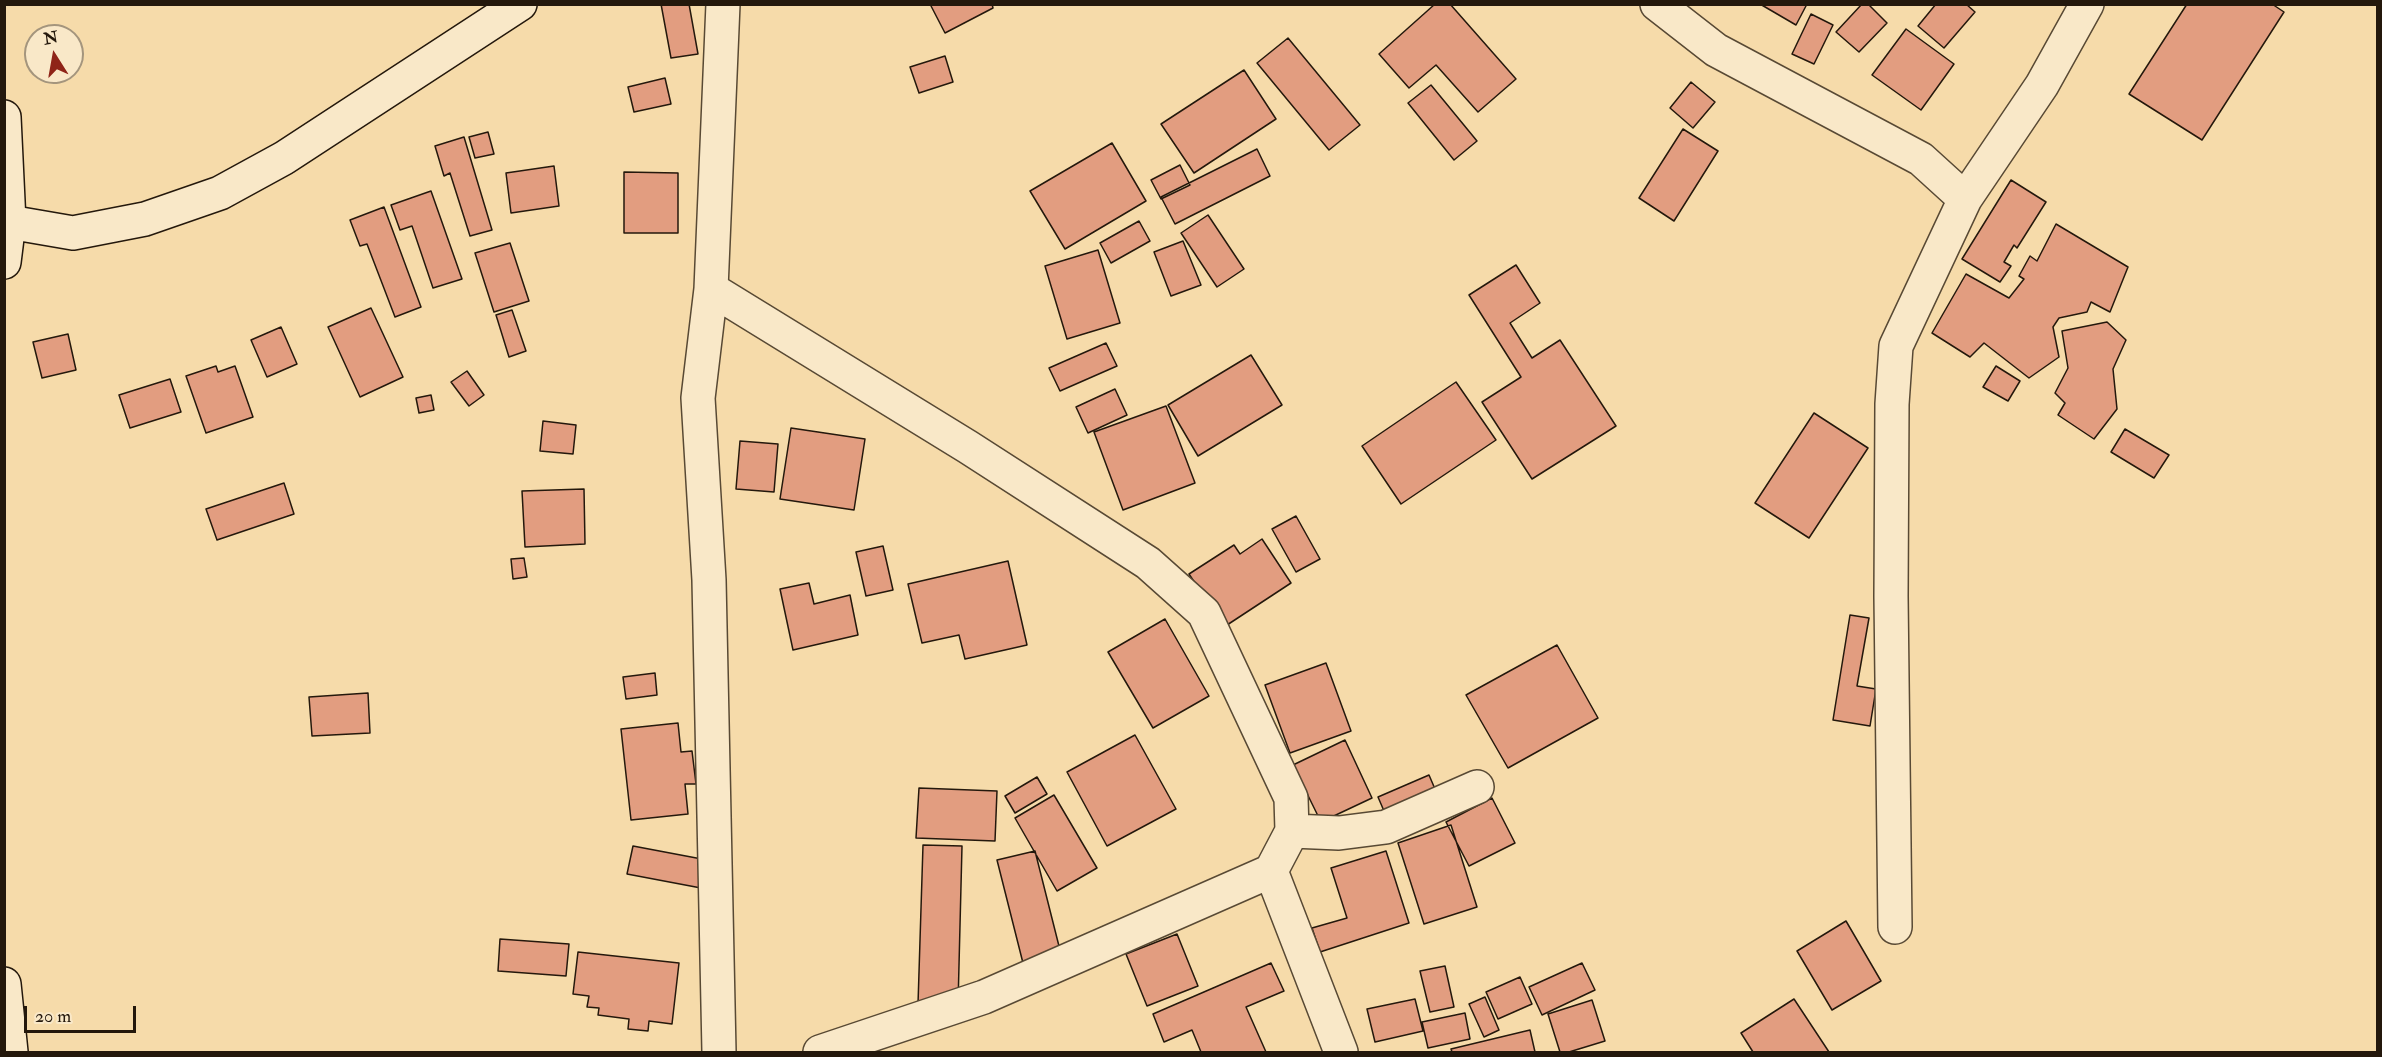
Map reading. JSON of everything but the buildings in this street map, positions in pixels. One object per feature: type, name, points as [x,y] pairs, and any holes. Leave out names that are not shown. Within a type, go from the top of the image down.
[{"type":"street","points":[[9,222],[73,233],[145,219],[220,193],[284,158],[520,4]]},
{"type":"street","points":[[719,1053],[709,580],[698,398],[711,289],[723,4]]},
{"type":"street","points":[[1657,4],[1716,50],[1921,159],[1965,199]]},
{"type":"street","points":[[1895,927],[1891,596],[1892,404],[1896,346],[1965,199],[2042,85],[2087,4]]},
{"type":"street","points":[[4,117],[9,222],[4,262]]},
{"type":"street","points":[[711,289],[978,453],[1148,563],[1203,613],[1291,798],[1292,831],[1271,871],[984,997],[820,1053]]},
{"type":"street","points":[[1292,831],[1339,833],[1386,826],[1477,788]]},
{"type":"street","points":[[1271,871],[1341,1053]]},
{"type":"street","points":[[4,984],[12,1053]]}]
